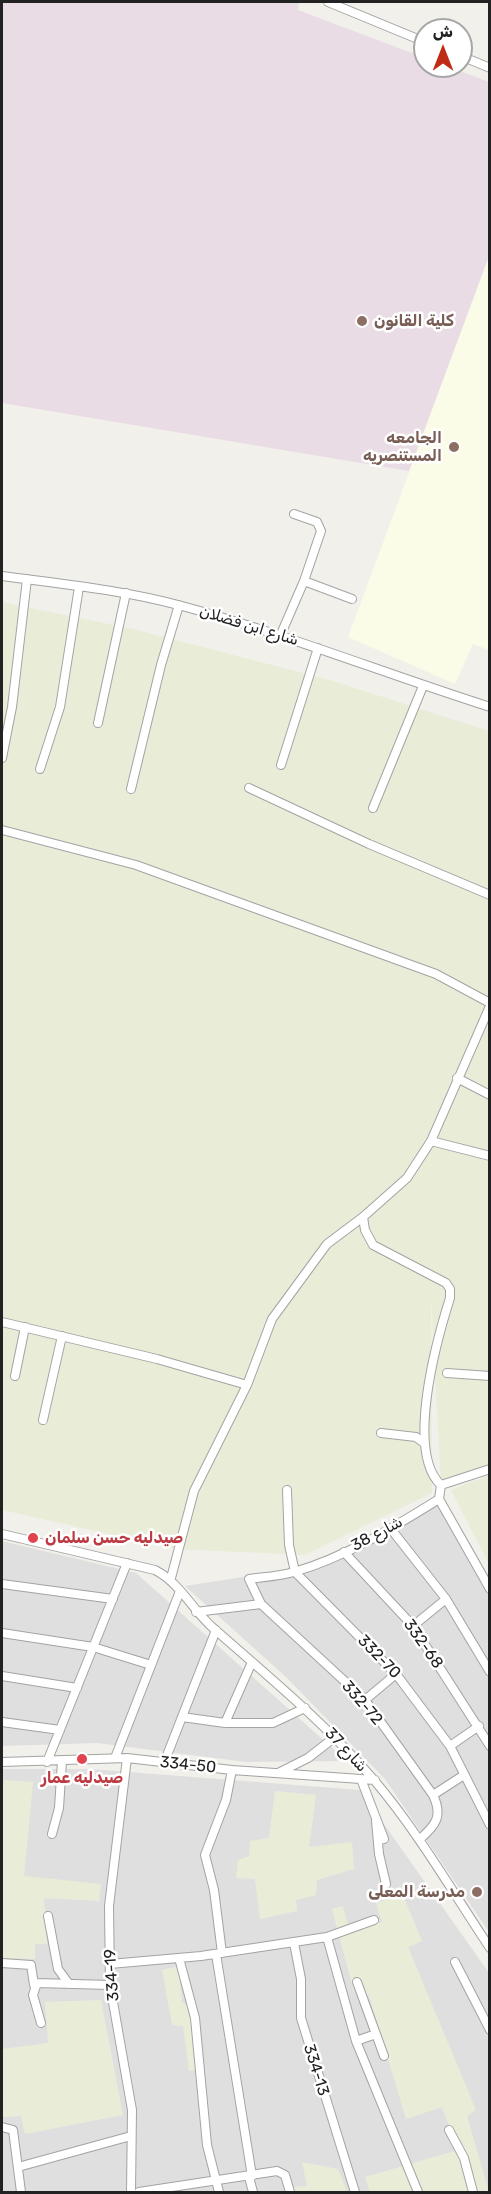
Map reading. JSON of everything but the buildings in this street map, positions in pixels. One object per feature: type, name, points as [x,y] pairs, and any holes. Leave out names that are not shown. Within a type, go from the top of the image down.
[{"type":"street","points":[[328,2],[413,37]]},
{"type":"street","points":[[473,61],[489,68]]},
{"type":"street","points":[[281,634],[304,581],[321,527],[317,522],[294,514]]},
{"type":"street","name":"شارع ابن فضلان","points":[[2,576],[126,593],[179,605],[281,634],[423,686],[489,706]]},
{"type":"street","points":[[2,758],[12,707],[27,579]]},
{"type":"street","points":[[304,581],[352,599]]},
{"type":"street","points":[[40,769],[60,707],[79,587]]},
{"type":"street","points":[[98,723],[126,593]]},
{"type":"street","points":[[130,789],[179,605]]},
{"type":"street","points":[[281,765],[318,648]]},
{"type":"street","points":[[373,808],[423,686]]},
{"type":"street","points":[[249,788],[369,844],[489,895]]},
{"type":"street","points":[[2,830],[146,868],[436,974],[489,1004],[431,1141],[407,1178],[363,1217],[327,1244],[272,1319],[248,1385],[194,1491],[171,1578],[155,1570],[2,1534]]},
{"type":"street","points":[[457,1078],[489,1095]]},
{"type":"street","points":[[431,1141],[489,1156]]},
{"type":"street","points":[[363,1217],[366,1235],[374,1245],[446,1283],[451,1293],[434,1357],[424,1443],[428,1460],[441,1485],[439,1499],[489,1589]]},
{"type":"street","points":[[2,1322],[157,1359],[248,1385]]},
{"type":"street","points":[[15,1376],[25,1327]]},
{"type":"street","points":[[43,1420],[62,1336]]},
{"type":"street","points":[[447,1373],[489,1376]]},
{"type":"street","points":[[381,1433],[416,1437],[424,1443]]},
{"type":"street","points":[[441,1485],[489,1469]]},
{"type":"street","points":[[287,1490],[289,1545],[295,1572]]},
{"type":"street","name":"شارع 38","points":[[249,1579],[295,1572],[344,1552],[391,1529],[439,1499]]},
{"type":"street","points":[[391,1529],[446,1599],[489,1672]]},
{"type":"street","name":"332-68","points":[[344,1552],[413,1626],[479,1726],[489,1746]]},
{"type":"street","points":[[47,1762],[127,1563]]},
{"type":"street","name":"332-70","points":[[295,1572],[396,1674],[450,1746],[489,1825]]},
{"type":"street","name":"شارع 37","points":[[171,1578],[196,1612],[305,1708],[375,1780],[420,1839],[489,1948]]},
{"type":"street","name":"332-72","points":[[249,1579],[261,1604],[365,1700],[433,1795]]},
{"type":"street","points":[[2,1584],[113,1599]]},
{"type":"street","points":[[115,1758],[180,1591]]},
{"type":"street","points":[[413,1626],[446,1599]]},
{"type":"street","points":[[196,1612],[261,1604]]},
{"type":"street","points":[[164,1763],[216,1630]]},
{"type":"street","points":[[2,1633],[93,1647],[151,1665]]},
{"type":"street","points":[[225,1723],[252,1662]]},
{"type":"street","points":[[365,1700],[396,1674]]},
{"type":"street","points":[[2,1676],[77,1688]]},
{"type":"street","points":[[182,1717],[225,1723],[273,1723],[305,1708]]},
{"type":"street","points":[[2,1722],[60,1730]]},
{"type":"street","points":[[450,1746],[479,1726]]},
{"type":"street","points":[[276,1773],[308,1758],[335,1737]]},
{"type":"street","name":"334-50","points":[[2,1762],[127,1758],[232,1770],[375,1780]]},
{"type":"street","name":"334-19","points":[[127,1758],[109,1906],[110,1985],[132,2110],[131,2193]]},
{"type":"street","points":[[52,1834],[59,1808],[63,1761]]},
{"type":"street","points":[[232,1770],[226,1800],[205,1855],[214,1890],[219,1954],[253,2193]]},
{"type":"street","points":[[420,1839],[434,1826],[438,1818],[439,1807],[433,1795],[464,1775]]},
{"type":"street","points":[[361,1779],[384,1839]]},
{"type":"street","points":[[376,1821],[379,1854],[386,1884]]},
{"type":"street","points":[[48,1916],[58,1969],[69,1983]]},
{"type":"street","points":[[110,1964],[219,1954],[294,1943],[327,1937],[374,1920]]},
{"type":"street","points":[[327,1937],[356,2041],[418,2193]]},
{"type":"street","name":"334-13","points":[[294,1943],[302,1978],[302,2018],[356,2193]]},
{"type":"street","points":[[179,1958],[195,2018],[207,2145],[212,2174],[217,2181],[219,2193]]},
{"type":"street","points":[[455,1962],[489,2030]]},
{"type":"street","points":[[2,1964],[31,1965],[33,1995],[41,2023]]},
{"type":"street","points":[[34,1986],[42,1982],[110,1985]]},
{"type":"street","points":[[357,1982],[384,2056]]},
{"type":"street","points":[[356,2041],[376,2034]]},
{"type":"street","points":[[2,2127],[13,2130],[21,2193]]},
{"type":"street","points":[[449,2130],[464,2158],[473,2193]]},
{"type":"street","points":[[18,2167],[131,2136]]},
{"type":"street","points":[[139,2193],[186,2189],[217,2181],[283,2173],[291,2193]]},
{"type":"shaded area","points":[[2,2],[299,2],[298,10],[413,53],[413,78],[473,78],[473,76],[489,82],[489,256],[409,471],[2,403]]},
{"type":"shaded area","name":"الجامعه المستنصريه","points":[[489,257],[489,650],[473,644],[455,684],[348,637]]},
{"type":"shaded area","points":[[2,602],[133,629],[330,680],[489,731],[489,1467],[441,1485],[431,1296],[432,1493],[305,1555],[176,1549],[2,1510]]},
{"type":"shaded area","points":[[489,1475],[489,1564],[451,1490]]},
{"type":"shaded area","points":[[441,1502],[489,1591],[489,1932],[385,1779],[286,1677],[185,1586],[307,1567]]},
{"type":"shaded area","points":[[2,1541],[136,1573],[347,1761],[246,1762],[97,1743],[2,1746]]},
{"type":"shaded area","points":[[2,1769],[90,1769],[360,1790],[489,1973],[489,2192],[2,2192]]},
{"type":"shaded area","points":[[4,1780],[33,1782],[24,1876],[101,1884],[99,1901],[44,1898],[47,1944],[35,1944],[35,1959],[2,1958],[2,1792]]},
{"type":"shaded area","points":[[275,1791],[316,1795],[309,1847],[352,1842],[354,1869],[317,1880],[316,1895],[296,1900],[297,1911],[260,1919],[255,1879],[236,1878],[238,1860],[249,1856],[250,1841],[269,1838]]},
{"type":"shaded area","points":[[403,1895],[422,1941],[408,1947],[476,2110],[467,2116],[489,2192],[370,2192],[365,2177],[458,2150],[442,2107],[406,2119],[369,1995],[354,1992],[332,1909],[343,1906],[350,1933],[382,1922],[376,1903]]},
{"type":"shaded area","points":[[178,1966],[182,2002],[191,2009],[200,2069],[189,2071],[183,2026],[172,2025],[162,1970]]},
{"type":"shaded area","points":[[101,2000],[123,2115],[25,2134],[21,2116],[2,2117],[2,2049],[48,2043],[45,2002]]},
{"type":"shaded area","points":[[302,2162],[338,2169],[347,2192],[295,2192],[294,2187],[307,2186]]},
{"type":"place","name":"كلية القانون","points":[[362,321]]},
{"type":"place","name":"الجامعه المستنصريه","points":[[454,447]]},
{"type":"place","name":"صيدليه حسن سلمان","points":[[33,1538]]},
{"type":"place","name":"صيدليه عمار","points":[[82,1759]]},
{"type":"place","name":"مدرسة المعلى","points":[[477,1892]]}]
